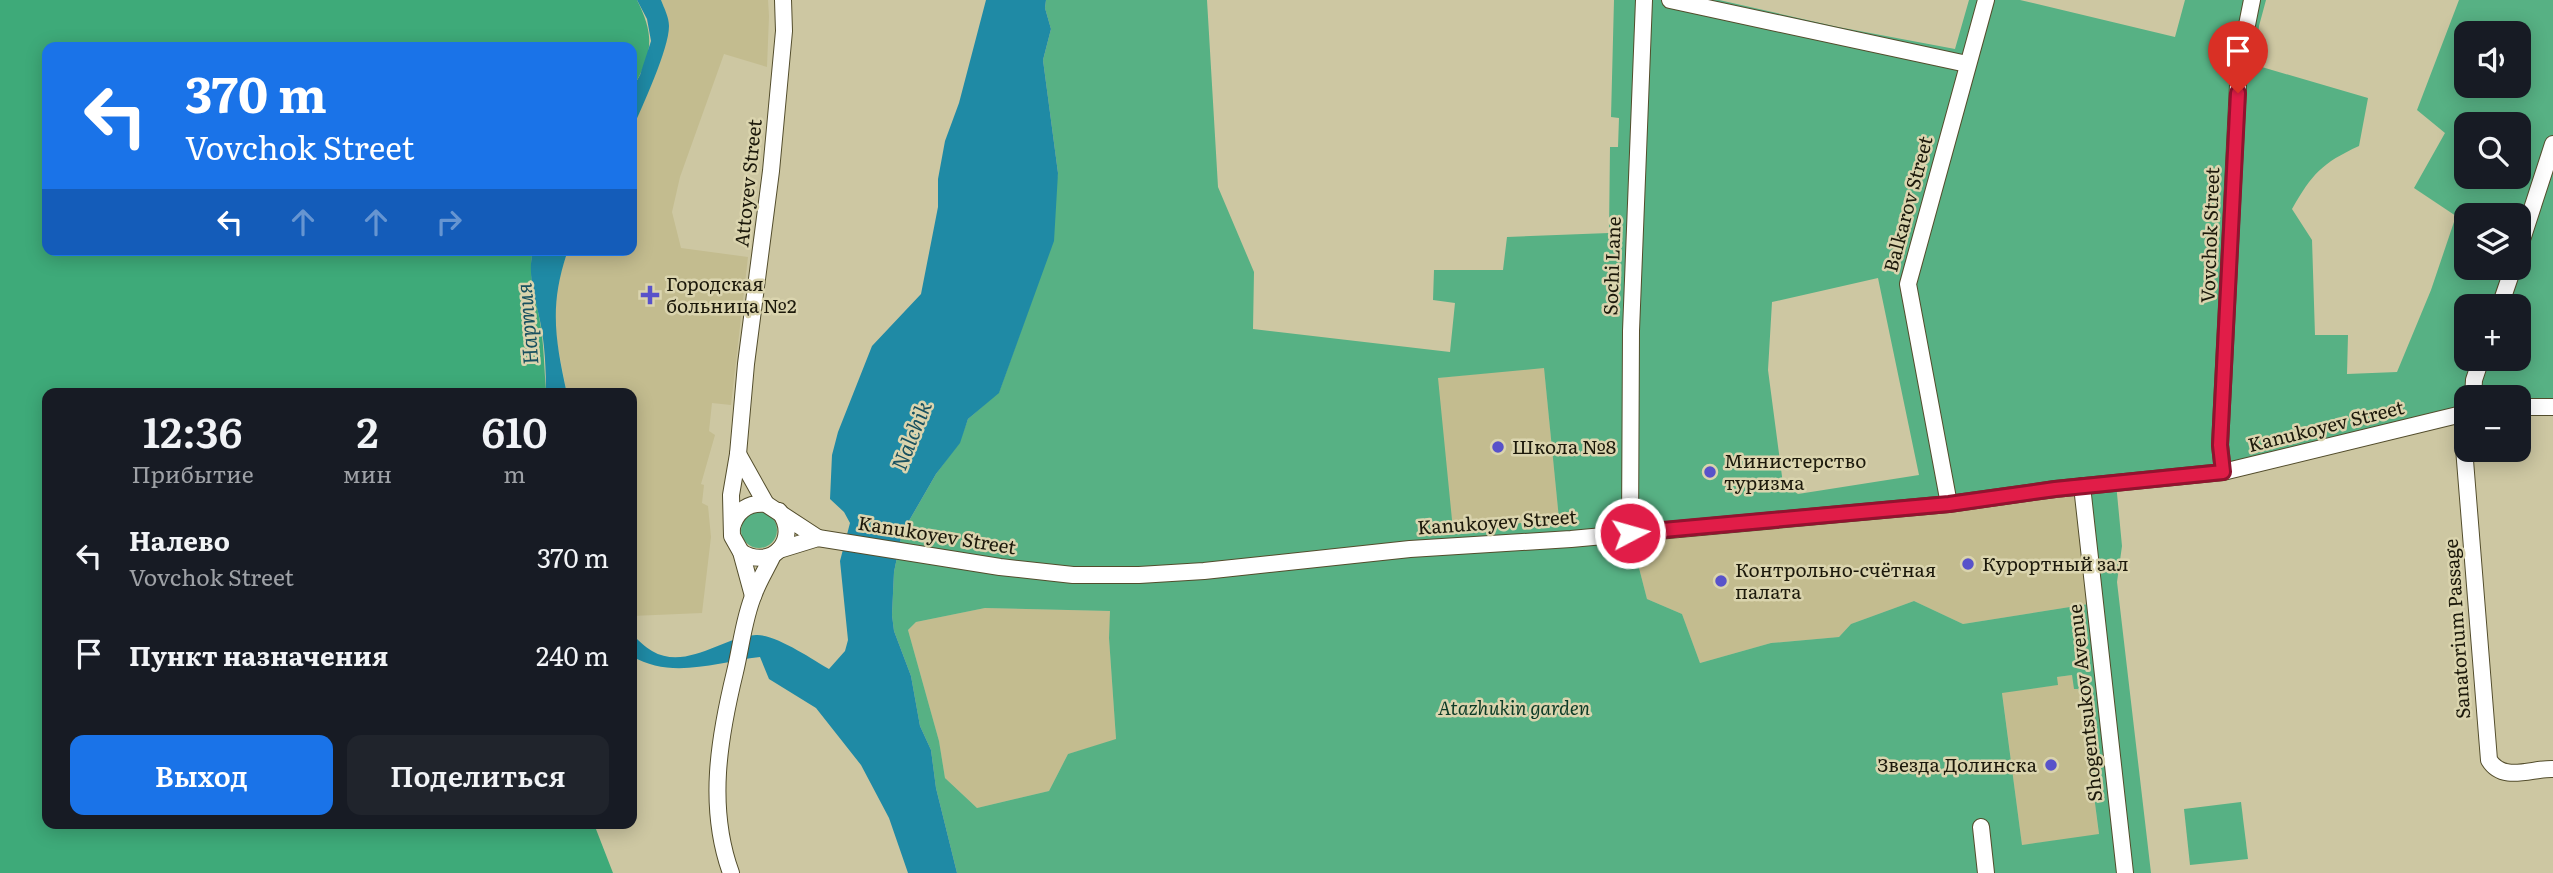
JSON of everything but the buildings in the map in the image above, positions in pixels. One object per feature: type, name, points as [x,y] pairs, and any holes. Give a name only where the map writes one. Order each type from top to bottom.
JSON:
[{"type":"street","name":"Attoyev Street","points":[[732,527],[731,495],[771,171],[784,31],[783,0]]},
{"type":"street","name":"Sochi Lane","points":[[1630,533],[1630,331],[1644,0]]},
{"type":"street","points":[[1670,0],[1967,64]]},
{"type":"street","name":"Balkarov Street","points":[[1949,504],[1908,284],[1986,0]]},
{"type":"street","name":"Vovchok Street","points":[[2223,472],[2220,445],[2239,65],[2252,0]]},
{"type":"street","points":[[2531,212],[2553,144]]},
{"type":"street","points":[[2531,407],[2553,407]]},
{"type":"street","name":"Kanukoyev Street","points":[[818,538],[1046,572],[1139,575],[1244,567],[1410,548],[1630,533],[1949,504],[2082,486],[2223,472],[2454,416]]},
{"type":"street","points":[[732,873],[720,830],[718,796],[718,759],[723,720],[753,596],[787,535],[787,526],[738,454]]},
{"type":"street","name":"Sanatorium Passage","points":[[2465,462],[2489,760],[2494,768],[2502,772],[2553,769]]},
{"type":"street","name":"Shogentsukov Avenue","points":[[2082,486],[2125,873]]},
{"type":"street","points":[[753,596],[741,552],[732,536],[732,527],[738,513],[758,503],[772,507],[818,538]]},
{"type":"street","points":[[741,552],[757,559],[818,538]]},
{"type":"street","points":[[1980,827],[1986,873]]},
{"type":"shaded area","name":"Городская больница №2","points":[[661,0],[768,0],[767,67],[724,54],[680,177],[672,212],[681,248],[748,257],[731,405],[712,403],[709,431],[715,435],[701,484],[704,485],[702,503],[708,506],[711,537],[702,613],[637,616],[637,388],[566,388],[555,332],[555,308],[558,281],[566,256],[637,256],[637,118],[650,87],[666,13]]},
{"type":"shaded area","name":"Школа №8","points":[[1544,367],[1559,519],[1452,530],[1437,378]]},
{"type":"shaded area","points":[[2082,486],[2095,603],[1963,624],[1914,601],[1851,624],[1839,637],[1771,643],[1700,663],[1682,614],[1647,599],[1630,533]]},
{"type":"shaded area","points":[[985,608],[1111,611],[1109,638],[1116,740],[1068,754],[1049,791],[977,808],[945,778],[939,741],[908,630],[916,622]]},
{"type":"shaded area","name":"Звезда Долинска","points":[[2072,675],[2081,695],[2099,835],[2022,845],[2002,692],[2057,685],[2057,677]]},
{"type":"green space","points":[[0,0],[637,0],[647,24],[649,45],[648,55],[637,80],[637,42],[42,42],[42,256],[532,256],[546,388],[42,388],[42,829],[596,829],[613,873],[0,873]]},
{"type":"green space","name":"Atazhukin garden","points":[[1046,0],[1207,0],[1218,187],[1254,272],[1253,329],[1450,352],[1455,303],[1433,300],[1434,270],[1503,270],[1507,237],[1609,233],[1610,147],[1618,147],[1619,118],[1611,117],[1614,0],[1719,0],[1838,27],[1955,49],[1969,0],[2020,0],[2175,37],[2185,0],[2266,0],[2259,26],[2255,65],[2368,98],[2359,146],[2319,171],[2292,209],[2312,240],[2315,335],[2348,335],[2347,374],[2397,372],[2431,290],[2454,222],[2454,280],[2531,280],[2531,203],[2454,203],[2454,215],[2414,188],[2445,133],[2417,110],[2459,0],[2553,0],[2553,407],[2531,407],[2531,385],[2454,385],[2454,416],[2332,446],[2116,483],[2122,546],[2117,582],[2151,873],[957,873],[936,788],[931,750],[920,726],[911,676],[894,631],[894,572],[902,533],[936,474],[959,443],[968,419],[999,392],[1033,297],[1058,173],[1043,60],[1051,29],[1045,8]],"holes":[[[1878,278],[1919,475],[1798,494],[1783,484],[1768,370],[1772,302]],[[1544,368],[1559,519],[1453,530],[1438,378]],[[2082,487],[2095,603],[1963,624],[1914,601],[1851,624],[1839,637],[1771,643],[1700,663],[1682,614],[1647,599],[1630,533]],[[985,608],[1110,611],[1109,638],[1116,739],[1068,754],[1049,791],[977,808],[945,778],[939,741],[908,630],[916,622]],[[2072,675],[2074,689],[2078,689],[2081,696],[2099,834],[2022,845],[2002,693],[2058,685],[2057,677]]]},
{"type":"green space","points":[[759,512],[772,517],[777,530],[772,543],[759,548],[746,543],[741,530],[746,517]]},
{"type":"green space","points":[[2241,802],[2248,859],[2190,865],[2184,809]]},
{"type":"water","points":[[637,0],[661,0],[669,26],[668,36],[637,118],[637,80],[651,41],[647,19]]},
{"type":"water","name":"Nalchik","points":[[986,0],[1046,0],[1045,8],[1051,29],[1043,60],[1058,173],[1054,241],[999,393],[968,419],[960,443],[936,474],[902,533],[894,572],[894,631],[911,676],[920,726],[931,750],[936,788],[957,873],[908,873],[889,818],[861,765],[816,708],[769,679],[760,657],[694,667],[662,667],[637,658],[637,639],[652,651],[678,657],[743,637],[764,636],[783,643],[829,669],[845,651],[848,640],[840,561],[850,523],[844,512],[830,499],[832,455],[838,432],[872,346],[921,294],[938,207],[938,179],[945,141],[959,103]]},
{"type":"water","points":[[532,256],[566,256],[556,305],[559,356],[566,388],[546,388],[543,339],[531,277]]},
{"type":"place","name":"Городская больница №2","points":[[650,295]]},
{"type":"place","name":"Школа №8","points":[[1498,447]]},
{"type":"place","name":"Министерство туризма","points":[[1710,472]]},
{"type":"place","name":"Курортный зал","points":[[1968,564]]},
{"type":"place","name":"Контрольно-счётная палата","points":[[1721,581]]},
{"type":"place","name":"Звезда Долинска","points":[[2051,765]]},
{"type":"route","points":[[1630,533],[1949,504],[2055,489],[2223,472],[2220,445],[2238,93]]},
{"type":"water label","name":"Нартия","points":[[528,324]]}]
